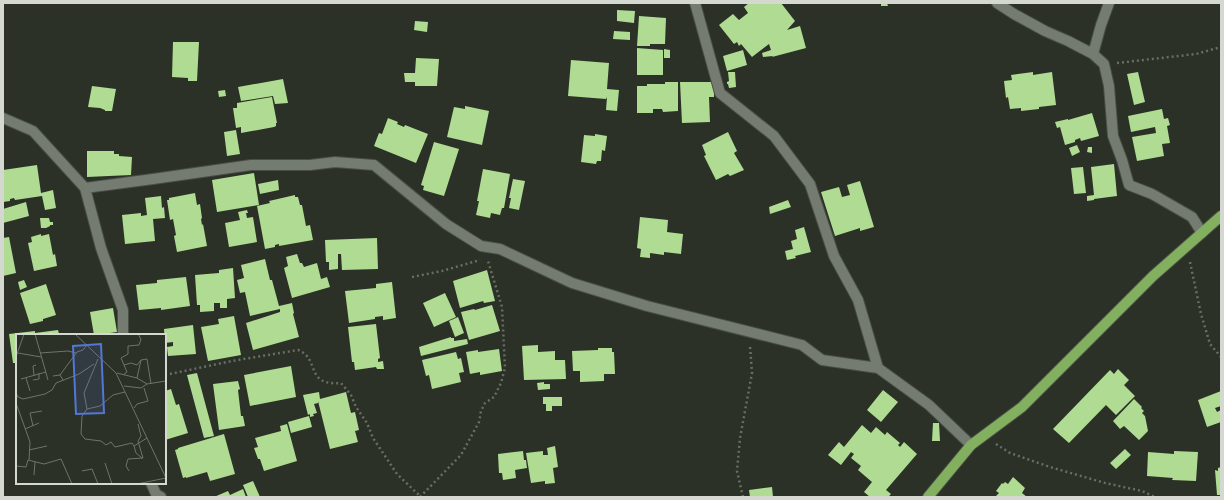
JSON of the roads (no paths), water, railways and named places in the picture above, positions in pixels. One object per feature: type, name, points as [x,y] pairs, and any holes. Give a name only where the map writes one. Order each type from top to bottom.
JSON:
[{"type":"main road","points":[[928,497],[971,446],[1022,407],[1153,276],[1221,216]]},
{"type":"street","points":[[695,3],[720,93],[774,136],[810,184],[834,256],[858,300],[878,368]]},
{"type":"street","points":[[996,3],[1045,31],[1092,54],[1104,64],[1109,86],[1113,136],[1129,185],[1152,194],[1192,217],[1202,233]]},
{"type":"street","points":[[1092,54],[1100,25],[1109,3]]},
{"type":"street","points":[[3,118],[33,131],[85,188],[101,248],[122,310],[123,334]]},
{"type":"street","points":[[85,188],[153,180],[251,165],[310,165],[335,162],[374,165],[446,224],[481,246],[500,249],[572,283],[647,306],[802,345],[822,360],[878,368],[929,406],[971,446]]},
{"type":"street","points":[[151,484],[156,494],[161,497]]}]
